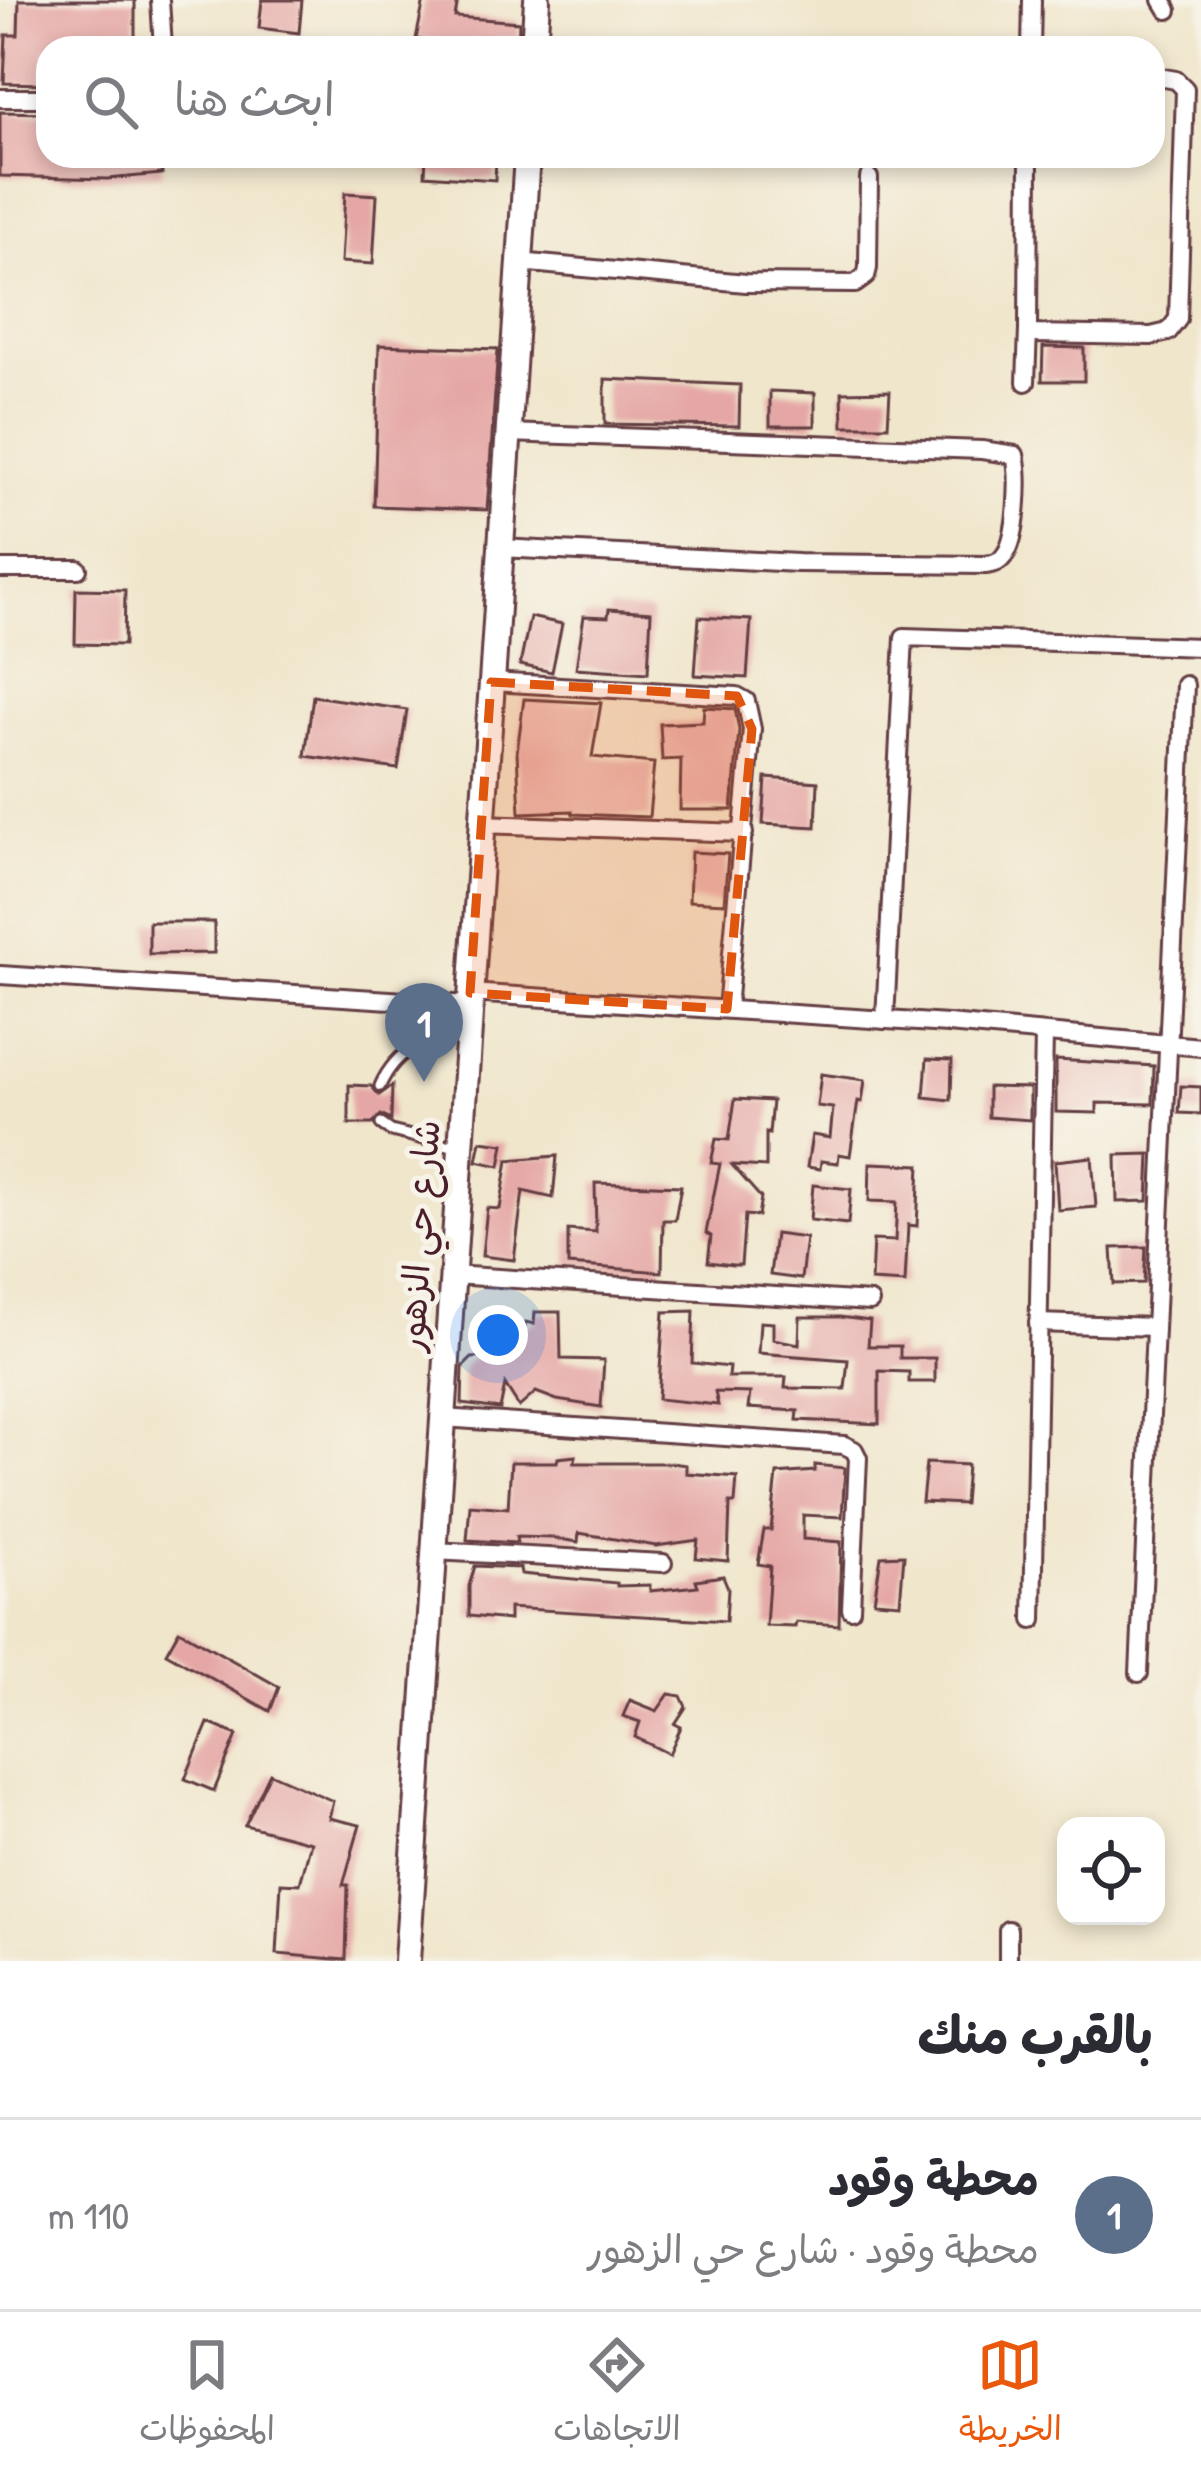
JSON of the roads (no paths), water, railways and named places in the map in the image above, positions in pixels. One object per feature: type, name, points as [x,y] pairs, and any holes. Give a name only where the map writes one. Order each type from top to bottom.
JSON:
[{"type":"street","points":[[160,0],[162,36]]},
{"type":"street","points":[[535,36],[537,0]]},
{"type":"street","points":[[1031,36],[1032,0]]},
{"type":"street","points":[[1028,330],[1033,334],[1150,336],[1168,332],[1178,319],[1185,89],[1165,78]]},
{"type":"street","points":[[0,98],[36,98]]},
{"type":"street","name":"شارع حي الزهور","points":[[407,1961],[526,168]]},
{"type":"street","points":[[1026,382],[1029,168]]},
{"type":"street","points":[[520,262],[746,283],[855,284],[868,268],[869,178]]},
{"type":"street","points":[[500,548],[798,563],[986,565],[998,562],[1012,539],[1018,469],[1015,455],[982,449],[508,433]]},
{"type":"street","points":[[0,569],[79,569]]},
{"type":"street","points":[[885,1020],[904,637],[1201,647]]},
{"type":"street","points":[[491,682],[737,696],[750,710],[727,1009]]},
{"type":"street","points":[[1139,1672],[1185,685]]},
{"type":"street","points":[[482,824],[744,833]]},
{"type":"street","points":[[2,971],[469,1008],[727,1009],[1201,1048]]},
{"type":"street","points":[[1033,1620],[1044,1034]]},
{"type":"street","points":[[452,1275],[870,1302]]},
{"type":"street","points":[[1038,1323],[1154,1327]]},
{"type":"street","points":[[443,1418],[844,1445],[858,1459],[851,1609]]},
{"type":"street","points":[[434,1551],[663,1563]]},
{"type":"street","points":[[1008,1930],[1008,1961]]},
{"type":"lane","points":[[380,1086],[400,1054],[469,1008]]},
{"type":"lane","points":[[381,1124],[391,1131],[460,1149]]},
{"type":"place","name":"محطة وقود","points":[[424,1082]]}]
